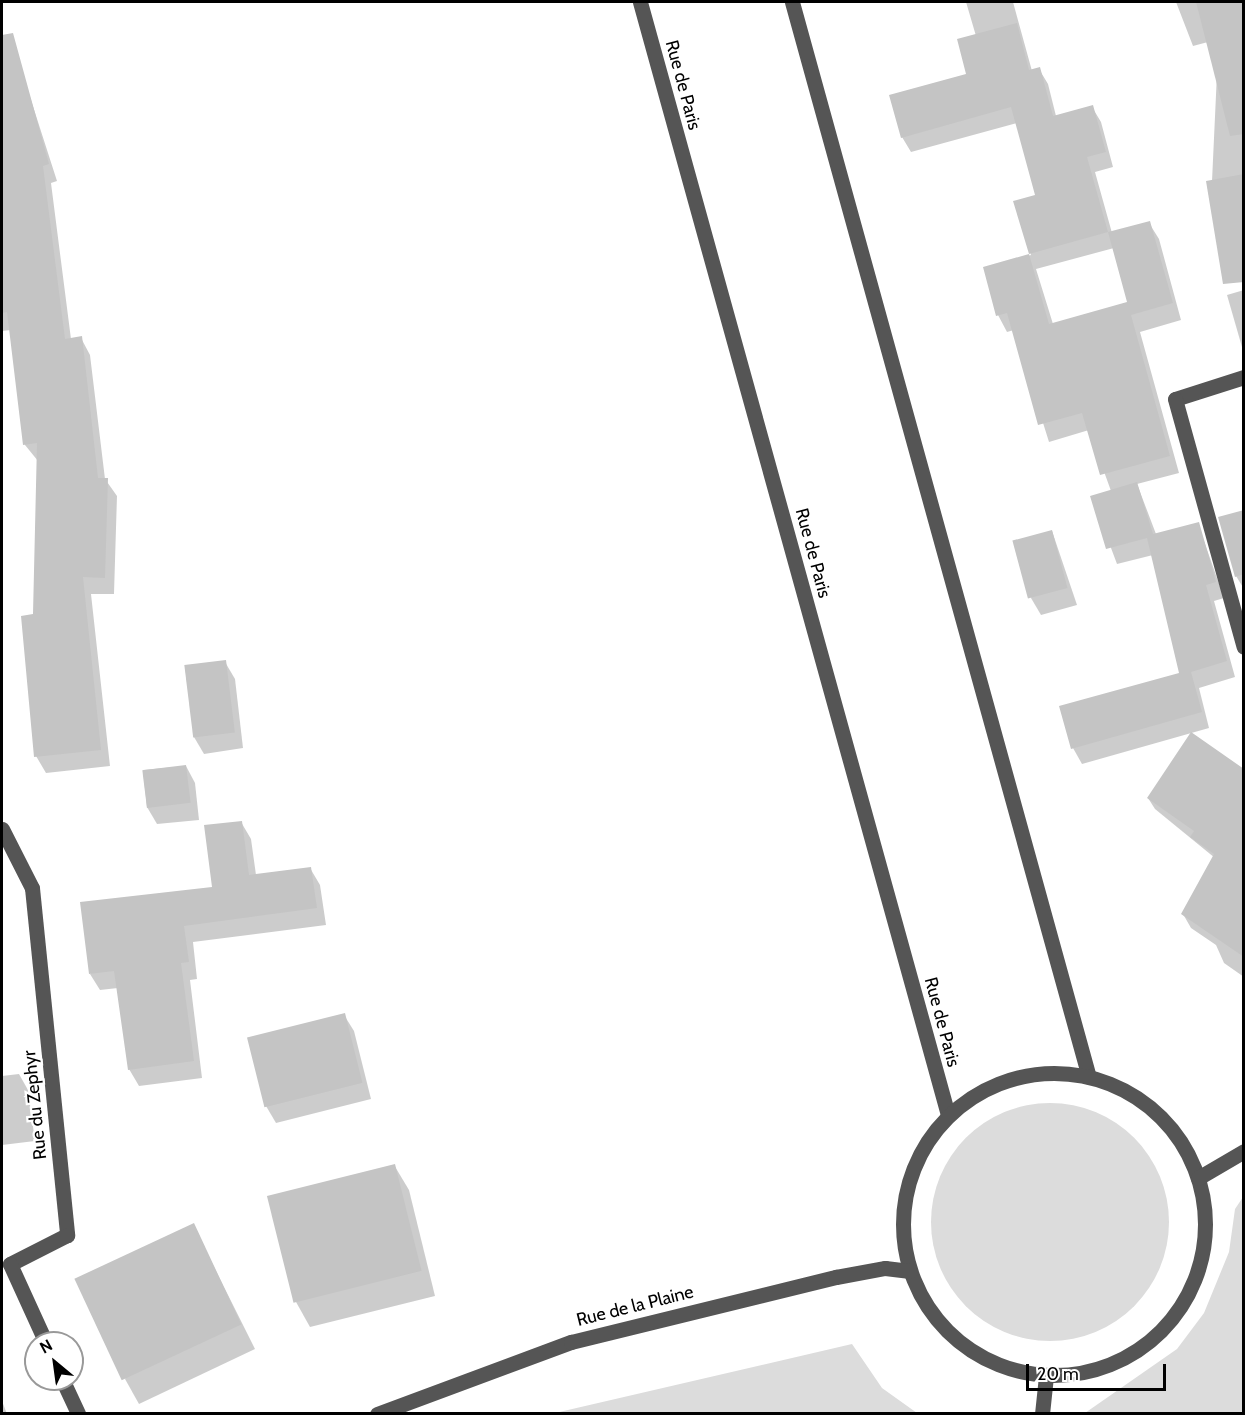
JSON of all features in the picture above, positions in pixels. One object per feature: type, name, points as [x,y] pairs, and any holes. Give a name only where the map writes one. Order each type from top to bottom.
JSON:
[{"type":"street","name":"Rue de Paris","points":[[640,2],[948,1115]]},
{"type":"street","points":[[792,2],[1089,1077]]},
{"type":"street","points":[[1244,377],[1175,399],[1244,647]]},
{"type":"street","name":"Rue du Zephyr","points":[[2,829],[32,888],[67,1235],[10,1264],[41,1331]]},
{"type":"street","points":[[1045,1073],[1089,1077],[1128,1092],[1162,1117],[1188,1152],[1198,1178],[1206,1238],[1194,1283],[1170,1323],[1133,1353],[1090,1372],[1046,1377],[1000,1366],[961,1344],[930,1312],[910,1271],[902,1224],[910,1177],[948,1115],[1002,1082],[1045,1073]]},
{"type":"street","points":[[1198,1178],[1244,1151]]},
{"type":"street","name":"Rue de la Plaine","points":[[376,1413],[571,1342],[836,1277],[885,1268],[910,1271]]},
{"type":"street","points":[[1042,1413],[1046,1377]]},
{"type":"street","points":[[68,1391],[78,1413]]},
{"type":"shaded area","points":[[1050,1103],[1073,1105],[1096,1112],[1126,1130],[1142,1146],[1155,1166],[1164,1187],[1169,1222],[1167,1245],[1160,1268],[1142,1298],[1126,1314],[1106,1327],[1085,1336],[1050,1341],[1027,1339],[1004,1332],[974,1314],[958,1298],[945,1278],[936,1257],[931,1222],[933,1199],[940,1176],[958,1146],[974,1130],[994,1117],[1015,1108]]},
{"type":"shaded area","points":[[1243,1197],[1243,1413],[1085,1413],[1177,1349],[1204,1313],[1229,1252],[1235,1209]]},
{"type":"shaded area","points":[[852,1344],[882,1388],[917,1413],[555,1413]]},
{"type":"building","points":[[1196,2],[1244,2],[1244,134],[1230,136]]},
{"type":"building","points":[[1017,23],[1029,70],[1040,67],[1053,116],[1093,105],[1106,152],[1087,157],[1108,232],[1029,254],[1013,201],[1035,195],[1011,107],[901,138],[889,95],[966,74],[957,39]]},
{"type":"building","points":[[13,33],[49,164],[43,166],[65,339],[82,336],[98,478],[108,478],[105,578],[83,577],[101,750],[34,757],[21,616],[33,614],[37,443],[23,445],[7,312],[2,313],[2,35]]},
{"type":"building","points":[[1244,174],[1244,282],[1223,284],[1206,181]]},
{"type":"building","points":[[1150,221],[1173,303],[1131,315],[1170,456],[1100,475],[1082,413],[1038,425],[1007,313],[996,316],[983,267],[1029,254],[1049,324],[1127,302],[1108,232]]},
{"type":"building","points":[[1137,482],[1153,534],[1199,522],[1216,582],[1206,585],[1227,661],[1191,672],[1202,712],[1071,749],[1059,706],[1179,673],[1147,538],[1106,549],[1090,496]]},
{"type":"building","points":[[1244,510],[1244,574],[1235,577],[1218,517]]},
{"type":"building","points":[[1052,530],[1068,588],[1028,599],[1012,541]]},
{"type":"building","points":[[226,660],[235,732],[193,738],[184,665]]},
{"type":"building","points":[[1191,732],[1244,769],[1244,957],[1181,914],[1214,854],[1190,837],[1194,831],[1147,798]]},
{"type":"building","points":[[186,765],[191,803],[147,808],[142,770]]},
{"type":"building","points":[[242,821],[249,875],[311,867],[317,908],[184,926],[189,962],[181,963],[194,1061],[128,1070],[114,971],[89,974],[80,902],[212,887],[204,825]]},
{"type":"building","points":[[345,1013],[362,1083],[264,1107],[247,1037]]},
{"type":"building","points":[[395,1164],[422,1271],[294,1303],[267,1196]]},
{"type":"building","points":[[194,1223],[241,1325],[122,1380],[74,1279]]}]
